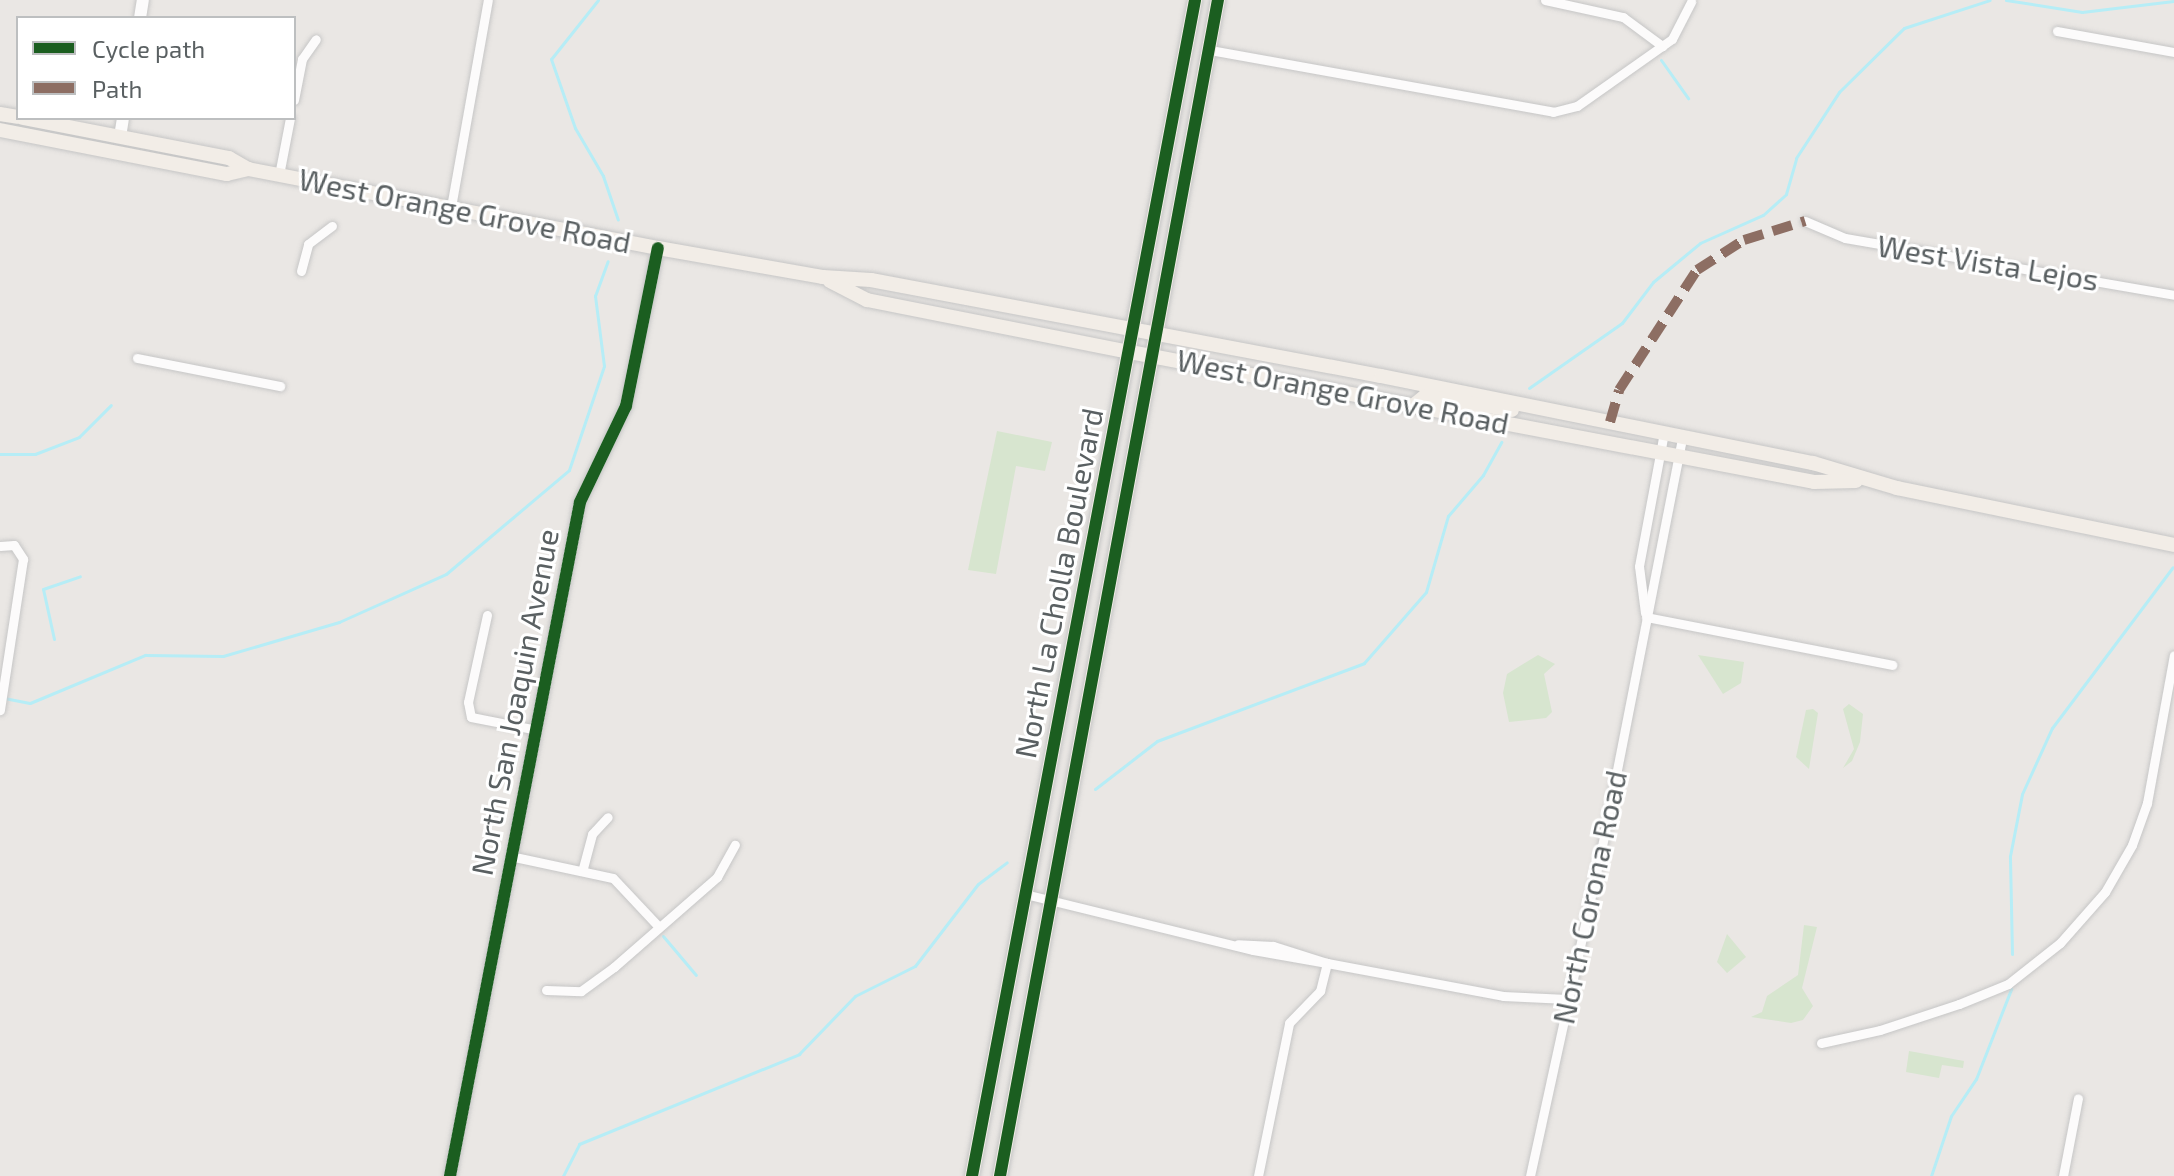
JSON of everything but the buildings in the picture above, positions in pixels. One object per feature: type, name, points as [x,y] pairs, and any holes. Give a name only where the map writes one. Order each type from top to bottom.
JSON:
[{"type":"main road","name":"North La Cholla Boulevard","points":[[972,1176],[1195,0]]},
{"type":"main road","name":"North La Cholla Boulevard","points":[[1000,1176],[1218,0]]},
{"type":"main road","name":"West Orange Grove Road","points":[[31,120],[229,158],[248,169],[658,248],[823,277],[871,280],[1664,433],[1813,463],[1868,481],[2174,545]]},
{"type":"main road","name":"West Orange Grove Road","points":[[0,130],[227,174],[248,169]]},
{"type":"main road","name":"West Orange Grove Road","points":[[823,277],[867,300],[1130,352],[1814,482],[1868,481]]},
{"type":"main road","points":[[1414,405],[1425,396],[1488,409],[1532,407]]},
{"type":"street","points":[[451,207],[488,0]]},
{"type":"street","points":[[1545,0],[1623,17],[1662,46]]},
{"type":"street","points":[[1210,50],[1553,112],[1577,106],[1662,46],[1681,28],[1691,2]]},
{"type":"street","points":[[2057,31],[2174,52]]},
{"type":"street","points":[[296,90],[302,59],[316,39]]},
{"type":"street","points":[[120,137],[123,120]]},
{"type":"street","points":[[279,175],[290,120]]},
{"type":"street","name":"West Vista Lejos","points":[[1805,221],[1845,238],[2174,295]]},
{"type":"street","points":[[301,271],[308,244],[332,226]]},
{"type":"street","name":"North San Joaquin Avenue","points":[[450,1176],[580,502],[626,406],[658,248]]},
{"type":"street","points":[[137,358],[280,386]]},
{"type":"street","name":"North Corona Road","points":[[1646,617],[1639,566],[1664,433]]},
{"type":"street","name":"North Corona Road","points":[[1530,1176],[1682,437]]},
{"type":"street","points":[[0,546],[14,545],[23,559],[0,710]]},
{"type":"street","points":[[487,615],[468,702],[471,717],[537,730]]},
{"type":"street","points":[[1646,617],[1892,665]]},
{"type":"street","points":[[1821,1043],[1880,1030],[2008,984],[2060,943],[2105,892],[2132,845],[2147,803],[2174,655]]},
{"type":"street","points":[[583,868],[592,834],[608,817]]},
{"type":"street","points":[[546,990],[581,991],[717,877],[735,845]]},
{"type":"street","points":[[510,856],[583,868],[613,878],[658,926]]},
{"type":"street","points":[[1025,894],[1327,963],[1503,996],[1567,999]]},
{"type":"street","points":[[1258,1176],[1289,1023],[1320,991],[1327,963]]},
{"type":"street","points":[[2063,1176],[2078,1098]]},
{"type":"green space","points":[[997,431],[1052,442],[1045,471],[1016,466],[996,574],[968,570]]},
{"type":"green space","points":[[1538,655],[1555,664],[1544,674],[1552,712],[1546,718],[1509,722],[1503,693],[1507,674]]},
{"type":"green space","points":[[1698,655],[1744,662],[1741,683],[1723,694]]},
{"type":"green space","points":[[1849,704],[1863,714],[1860,742],[1852,761],[1843,768],[1854,749],[1843,709]]},
{"type":"green space","points":[[1813,709],[1818,713],[1809,769],[1796,757],[1806,710]]},
{"type":"green space","points":[[1804,925],[1817,927],[1802,988],[1813,1006],[1803,1020],[1791,1023],[1751,1017],[1762,1012],[1767,996],[1798,975]]},
{"type":"green space","points":[[1727,934],[1746,957],[1727,973],[1717,962]]},
{"type":"green space","points":[[1909,1051],[1964,1061],[1963,1068],[1942,1065],[1939,1078],[1906,1072]]},
{"type":"waterway","points":[[598,0],[551,59],[575,128],[603,176],[618,220]]},
{"type":"waterway","points":[[1529,388],[1622,323],[1653,282],[1700,243],[1763,215],[1786,194],[1796,158],[1839,92],[1904,28],[1990,0]]},
{"type":"waterway","points":[[2006,0],[2082,12],[2174,1]]},
{"type":"waterway","points":[[1661,60],[1688,98]]},
{"type":"waterway","points":[[4,698],[30,703],[145,655],[223,656],[339,622],[446,574],[569,470],[604,366],[595,296],[608,261]]},
{"type":"waterway","points":[[0,454],[35,454],[79,437],[111,405]]},
{"type":"waterway","points":[[1095,789],[1157,741],[1364,663],[1426,592],[1448,516],[1483,475],[1501,442]]},
{"type":"waterway","points":[[2012,954],[2010,856],[2022,794],[2052,728],[2173,567]]},
{"type":"waterway","points":[[54,639],[43,589],[80,576]]},
{"type":"waterway","points":[[563,1176],[579,1144],[799,1054],[855,996],[915,966],[978,884],[1007,862]]},
{"type":"waterway","points":[[663,936],[696,975]]},
{"type":"waterway","points":[[1931,1176],[1951,1116],[1976,1079],[2011,989]]},
{"type":"marked path","points":[[1610,422],[1619,390],[1697,270],[1744,240],[1805,221]]},
{"type":"cycle path","points":[[972,1176],[1195,0]]},
{"type":"cycle path","points":[[1000,1176],[1218,0]]},
{"type":"cycle path","points":[[450,1176],[580,502],[626,406],[658,248]]}]
